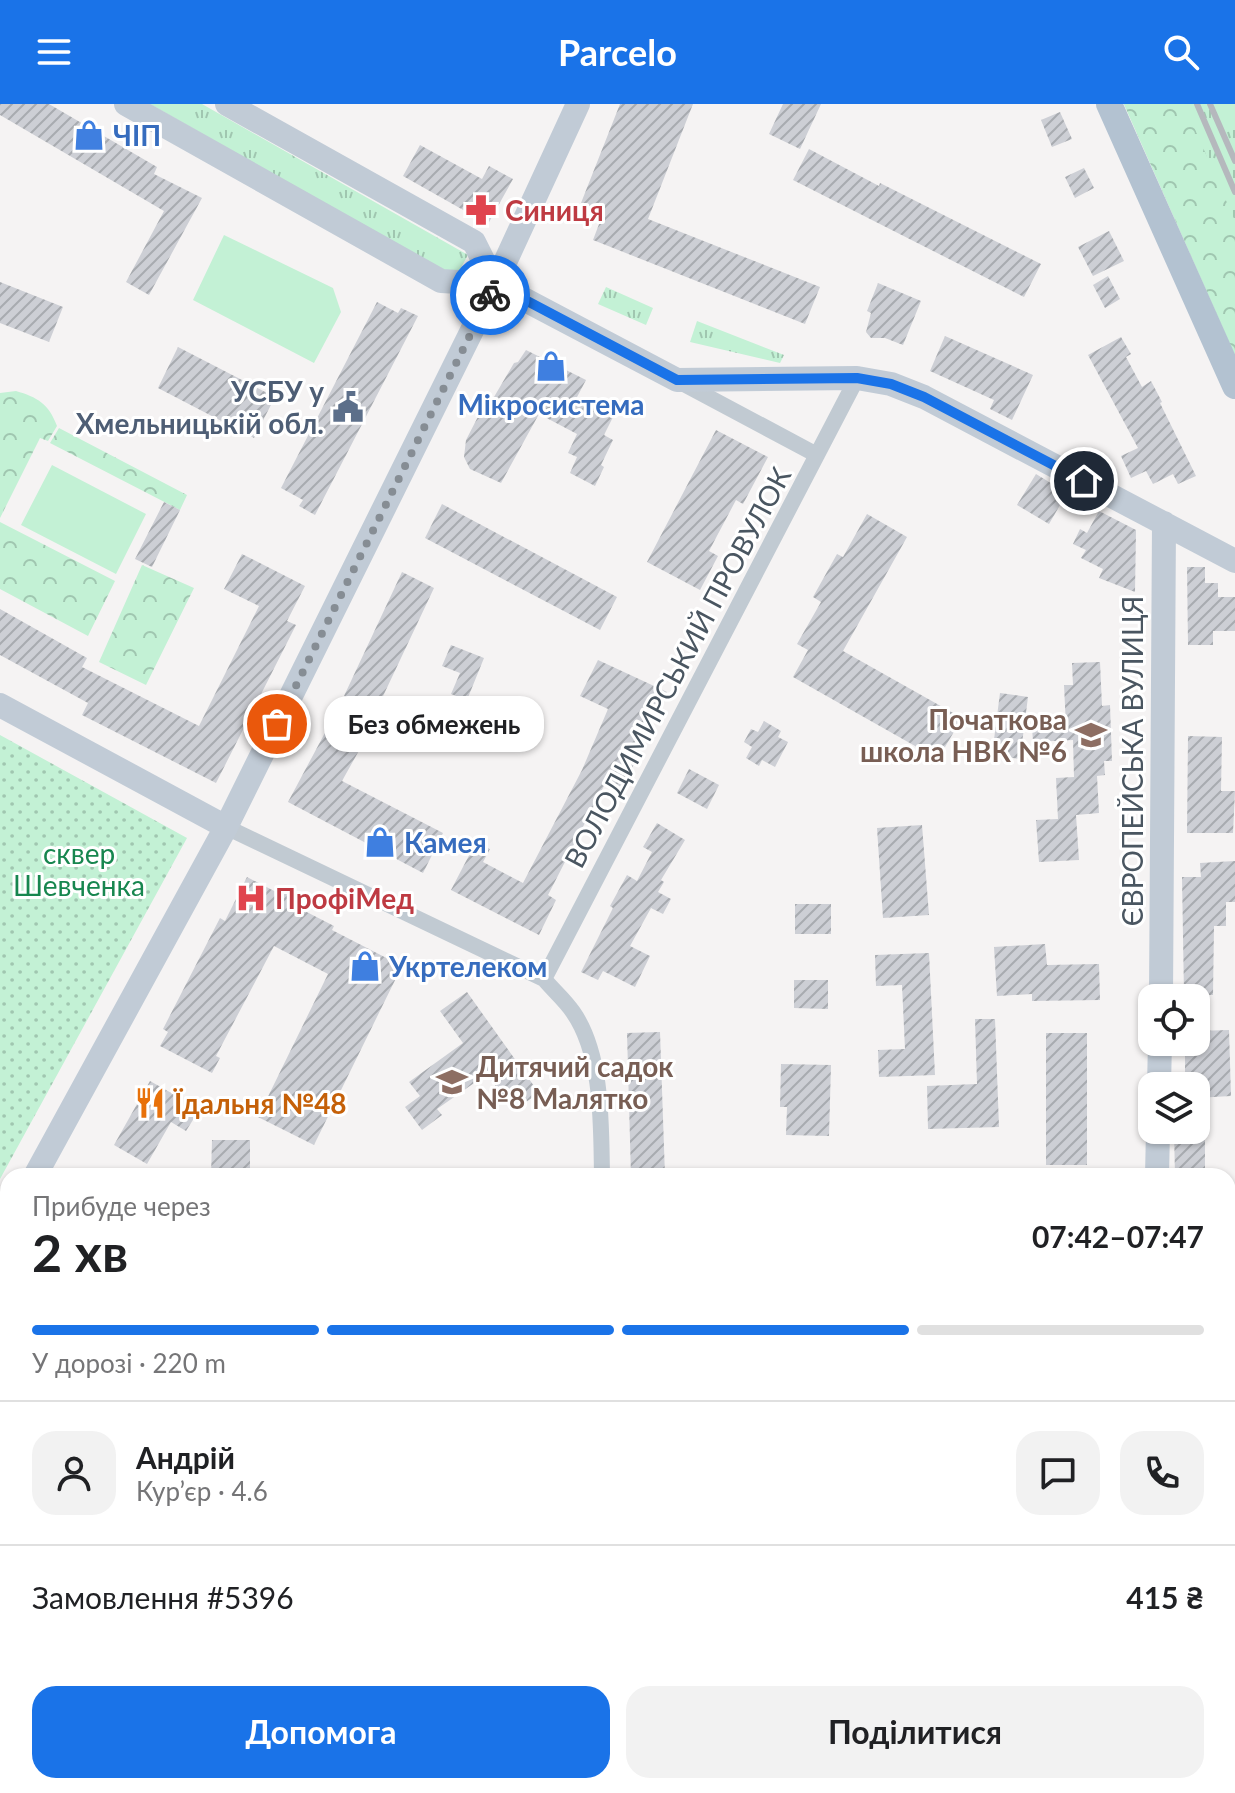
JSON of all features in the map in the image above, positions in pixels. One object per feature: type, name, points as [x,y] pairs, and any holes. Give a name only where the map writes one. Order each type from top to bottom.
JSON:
[{"type":"main road","points":[[1109,104],[1235,386]]},
{"type":"street","points":[[126,104],[441,281],[495,284],[817,455]]},
{"type":"street","points":[[227,104],[474,242],[495,284]]},
{"type":"street","points":[[39,1168],[226,827],[495,284],[578,104]]},
{"type":"street","points":[[677,380],[857,378],[891,384],[924,397],[1235,561]]},
{"type":"street","name":"ВОЛОДИМИРСЬКИЙ ПРОВУЛОК","points":[[544,979],[857,378]]},
{"type":"street","name":"ЄВРОПЕЙСЬКА ВУЛИЦЯ","points":[[1161,984],[1164,523]]},
{"type":"street","points":[[0,705],[226,827],[544,979],[573,1011],[587,1037],[595,1065],[601,1168]]},
{"type":"street","points":[[1157,1168],[1158,1144]]},
{"type":"green space","points":[[150,104],[202,104],[468,255],[455,278]]},
{"type":"green space","points":[[1124,104],[1235,104],[1235,355]]},
{"type":"green space","points":[[1124,104],[1184,104],[1235,221],[1235,355]]},
{"type":"green space","points":[[224,235],[333,288],[341,312],[314,363],[193,300]]},
{"type":"green space","points":[[606,287],[653,308],[646,325],[598,304]]},
{"type":"green space","points":[[697,321],[784,355],[780,363],[690,342]]},
{"type":"green space","points":[[16,391],[41,402],[57,426],[48,441],[40,438],[0,518],[0,393]]},
{"type":"green space","points":[[59,428],[187,495],[180,510],[50,443]]},
{"type":"green space","points":[[52,465],[146,514],[116,574],[21,525]]},
{"type":"green space","points":[[0,522],[115,581],[88,636],[0,589]]},
{"type":"green space","points":[[142,565],[194,588],[146,685],[99,662]]},
{"type":"green space","name":"сквер Шевченка","points":[[0,735],[187,838],[6,1168],[0,1168]]},
{"type":"building","points":[[0,104],[49,104],[157,167],[154,174],[202,198],[149,295],[126,282],[164,211],[0,115]]},
{"type":"building","points":[[620,104],[693,104],[648,219],[820,287],[805,324],[593,240],[604,211],[581,203]]},
{"type":"building","points":[[783,104],[821,104],[800,149],[769,134]]},
{"type":"building","points":[[1060,112],[1072,139],[1052,147],[1041,120]]},
{"type":"building","points":[[420,145],[482,179],[489,166],[513,179],[488,224],[403,176]]},
{"type":"building","points":[[809,149],[1041,264],[1024,297],[793,180]]},
{"type":"building","points":[[1084,168],[1094,188],[1075,198],[1065,177]]},
{"type":"building","points":[[1109,231],[1124,261],[1093,276],[1078,247]]},
{"type":"building","points":[[1108,276],[1120,299],[1105,308],[1093,285]]},
{"type":"building","points":[[0,282],[63,307],[49,342],[0,323]]},
{"type":"building","points":[[878,283],[921,301],[903,345],[885,338],[871,338],[866,332],[871,313],[867,311]]},
{"type":"building","points":[[377,302],[398,313],[401,308],[418,316],[315,515],[299,506],[303,500],[281,488]]},
{"type":"building","points":[[945,336],[1033,375],[1012,420],[990,409],[994,400],[930,371]]},
{"type":"building","points":[[1121,337],[1131,354],[1126,357],[1142,387],[1151,381],[1196,476],[1178,484],[1173,474],[1153,484],[1146,471],[1131,478],[1121,456],[1138,448],[1088,355]]},
{"type":"building","points":[[178,347],[275,397],[254,438],[158,388]]},
{"type":"building","points":[[526,350],[586,380],[576,399],[613,417],[604,435],[613,440],[595,486],[570,473],[577,457],[568,453],[577,434],[539,414],[501,483],[470,469],[464,457],[466,440],[483,407],[494,397],[514,363]]},
{"type":"building","points":[[716,430],[768,457],[743,504],[736,500],[709,551],[718,556],[700,590],[647,562]]},
{"type":"building","points":[[1036,474],[1067,493],[1049,524],[1017,505]]},
{"type":"building","points":[[164,502],[180,510],[152,567],[135,559]]},
{"type":"building","points":[[442,504],[617,597],[600,630],[425,538]]},
{"type":"building","points":[[1099,511],[1136,530],[1135,592],[1099,578],[1103,569],[1081,558],[1086,550],[1073,544],[1080,529],[1087,533]]},
{"type":"building","points":[[867,514],[907,537],[843,651],[962,718],[938,759],[793,677],[808,650],[797,644],[821,602],[813,597],[837,554],[843,557]]},
{"type":"building","points":[[242,554],[305,586],[287,621],[296,625],[216,783],[82,715],[88,703],[0,655],[0,609],[87,658],[82,667],[199,726],[259,606],[224,589]]},
{"type":"building","points":[[1187,567],[1205,567],[1205,583],[1218,583],[1218,597],[1235,597],[1235,631],[1213,631],[1213,645],[1188,645]]},
{"type":"building","points":[[402,572],[434,588],[376,711],[344,696]]},
{"type":"building","points":[[451,645],[484,658],[467,700],[451,694],[460,673],[442,666]]},
{"type":"building","points":[[598,660],[667,692],[623,788],[607,780],[548,895],[556,900],[539,935],[451,890],[476,842],[490,849],[483,862],[523,883],[582,770],[608,709],[580,696]]},
{"type":"building","points":[[1100,662],[1102,706],[1110,705],[1112,761],[1104,761],[1105,775],[1097,776],[1099,813],[1076,815],[1079,860],[1039,862],[1036,820],[1058,819],[1056,778],[1074,777],[1073,740],[1033,742],[1032,727],[1066,726],[1064,685],[1073,685],[1072,663]]},
{"type":"building","points":[[1000,693],[1028,697],[1020,759],[992,755]]},
{"type":"building","points":[[764,721],[781,731],[778,737],[788,742],[775,767],[762,760],[759,766],[746,758],[752,747],[744,742],[751,729],[758,732]]},
{"type":"building","points":[[327,729],[361,747],[342,781],[443,833],[423,873],[288,802]]},
{"type":"building","points":[[1188,736],[1222,737],[1221,791],[1235,791],[1233,833],[1187,833]]},
{"type":"building","points":[[689,769],[719,785],[707,809],[677,793]]},
{"type":"building","points":[[657,823],[685,840],[661,880],[664,882],[658,892],[671,899],[663,914],[651,908],[630,946],[650,956],[635,987],[603,971],[598,980],[581,972],[627,875],[637,881],[652,852],[643,847]]},
{"type":"building","points":[[922,825],[929,915],[883,918],[877,828]]},
{"type":"building","points":[[1235,861],[1235,902],[1226,902],[1226,926],[1214,926],[1213,995],[1210,995],[1210,984],[1184,984],[1182,877],[1201,877],[1200,863]]},
{"type":"building","points":[[247,877],[280,894],[282,889],[299,898],[295,906],[334,926],[332,930],[402,966],[314,1145],[258,1117],[328,974],[274,946],[216,1056],[220,1058],[212,1073],[160,1046],[168,1032],[163,1029],[220,918],[225,921]]},
{"type":"building","points":[[795,904],[831,904],[831,934],[795,934]]},
{"type":"building","points":[[1045,944],[1047,965],[1099,964],[1100,1000],[1032,1001],[1032,994],[997,996],[994,947]]},
{"type":"building","points":[[929,953],[935,1075],[879,1077],[878,1050],[905,1049],[902,985],[876,986],[875,955]]},
{"type":"building","points":[[794,980],[828,980],[828,1009],[794,1008]]},
{"type":"building","points":[[467,992],[539,1093],[513,1111],[487,1074],[437,1109],[442,1115],[422,1130],[405,1107],[420,1096],[409,1082],[463,1043],[440,1011]]},
{"type":"building","points":[[975,1019],[995,1019],[999,1127],[928,1129],[927,1086],[977,1084]]},
{"type":"building","points":[[1229,1030],[1231,1096],[1210,1097],[1210,1072],[1185,1072],[1185,1056],[1210,1056],[1210,1031]]},
{"type":"building","points":[[660,1032],[665,1168],[631,1168],[627,1033]]},
{"type":"building","points":[[1046,1033],[1087,1033],[1087,1165],[1046,1165]]},
{"type":"building","points":[[781,1064],[831,1065],[829,1136],[786,1135],[787,1107],[780,1107]]},
{"type":"building","points":[[150,1081],[182,1099],[179,1105],[196,1115],[186,1131],[171,1122],[147,1164],[114,1145]]},
{"type":"building","points":[[212,1140],[250,1140],[250,1168],[211,1168]]},
{"type":"building","points":[[1174,1144],[1205,1144],[1205,1168],[1175,1168]]},
{"type":"railway","points":[[1197,104],[1235,192]]},
{"type":"railway","points":[[1210,104],[1235,161]]},
{"type":"way so far","points":[[277,724],[490,295]]},
{"type":"place","name":"ЧІП","points":[[89,135]]},
{"type":"place","name":"Синиця","points":[[481,210]]},
{"type":"place","name":"Мікросистема","points":[[551,366]]},
{"type":"place","name":"УСБУ у Хмельницькій обл.","points":[[348,407]]},
{"type":"place","name":"Без обмежень","points":[[277,724]]},
{"type":"place","name":"Початкова школа НВК №6","points":[[1091,735]]},
{"type":"place","name":"Камея","points":[[380,842]]},
{"type":"place","name":"ПрофіМед","points":[[251,898]]},
{"type":"place","name":"Укртелеком","points":[[365,966]]},
{"type":"place","name":"Дитячий садок №8 Малятко","points":[[452,1082]]},
{"type":"place","name":"Їдальня №48","points":[[150,1103]]},
{"type":"route","points":[[490,295],[495,284],[677,380],[857,378],[891,384],[924,397],[1084,481]]}]
